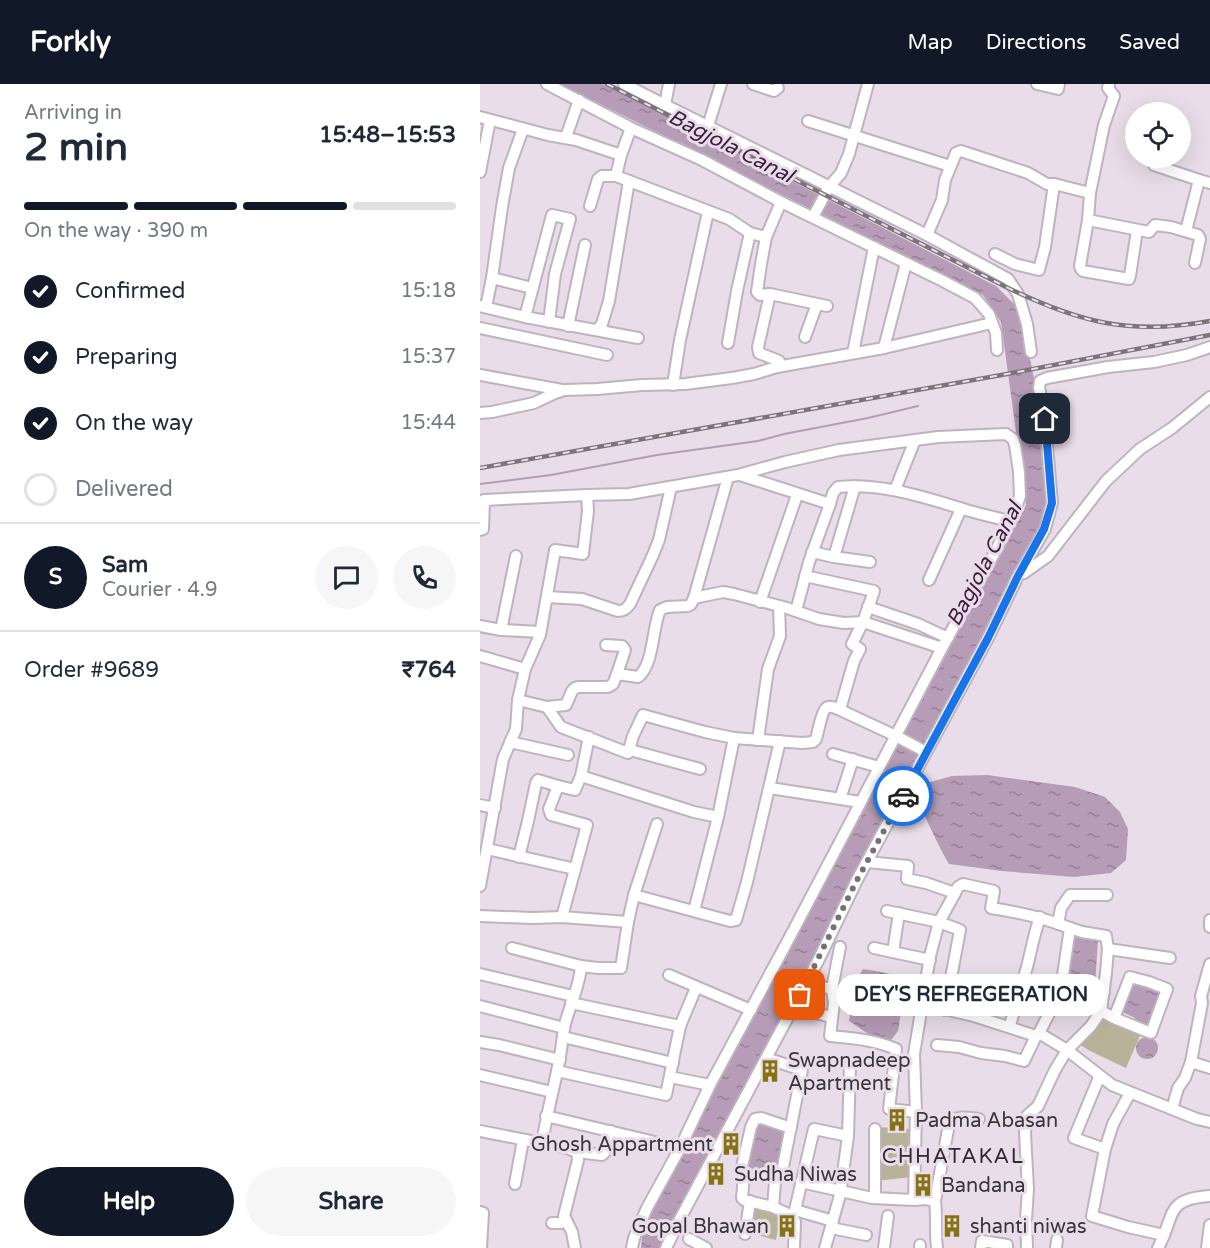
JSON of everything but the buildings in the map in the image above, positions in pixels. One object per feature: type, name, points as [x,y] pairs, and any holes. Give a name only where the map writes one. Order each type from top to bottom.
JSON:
[{"type":"street","points":[[547,84],[975,298],[989,314],[996,333],[997,350]]},
{"type":"street","points":[[624,84],[927,235],[1008,279],[1018,294],[1027,324],[1031,352]]},
{"type":"street","points":[[665,105],[669,84]]},
{"type":"street","points":[[708,126],[721,84]]},
{"type":"street","points":[[753,84],[774,91],[778,88]]},
{"type":"street","points":[[814,216],[830,187],[841,173],[849,154],[868,84]]},
{"type":"street","points":[[1037,84],[1058,89],[1059,84]]},
{"type":"street","points":[[1109,84],[1108,88],[1114,96],[1104,125],[1090,193],[1081,269],[1128,279],[1137,230]]},
{"type":"street","points":[[566,137],[579,100]]},
{"type":"street","points":[[480,171],[485,119],[548,135],[566,137],[621,154]]},
{"type":"street","points":[[808,121],[950,166]]},
{"type":"street","points":[[616,176],[631,128]]},
{"type":"street","points":[[523,129],[509,168],[492,278],[483,307],[568,326],[638,338]]},
{"type":"street","points":[[927,235],[942,200],[950,166],[956,153],[961,151],[1028,173],[1047,184],[1090,193]]},
{"type":"street","points":[[1163,168],[1205,182],[1186,231]]},
{"type":"street","points":[[590,206],[596,182],[600,177],[616,176],[736,223],[750,233],[766,237]]},
{"type":"street","points":[[597,330],[602,324],[609,302],[629,181]]},
{"type":"street","points":[[995,254],[1015,264],[1039,270],[1045,247],[1054,184]]},
{"type":"street","points":[[781,202],[766,237],[757,292],[760,295],[770,294],[822,305],[805,337]]},
{"type":"street","points":[[673,385],[680,340],[708,212]]},
{"type":"street","points":[[525,317],[552,214],[570,219],[555,274],[549,322]]},
{"type":"street","points":[[1088,220],[1149,232],[1155,225],[1171,227],[1198,235],[1200,238],[1195,263]]},
{"type":"street","points":[[728,343],[750,233]]},
{"type":"street","points":[[568,326],[585,245]]},
{"type":"street","points":[[854,353],[874,247]]},
{"type":"street","points":[[884,348],[906,263]]},
{"type":"street","points":[[492,278],[532,288]]},
{"type":"street","points":[[770,294],[758,347],[759,353],[779,361],[777,367]]},
{"type":"street","points":[[480,375],[564,390],[673,385],[754,374],[777,367],[884,348],[992,323]]},
{"type":"street","points":[[480,328],[607,355]]},
{"type":"street","points":[[666,1248],[1044,529],[1052,503],[1040,381],[1108,367],[1179,357],[1210,347]]},
{"type":"street","points":[[480,413],[534,403],[564,390]]},
{"type":"street","points":[[1018,576],[1048,556],[1106,481],[1140,449],[1172,428],[1210,397]]},
{"type":"street","points":[[480,530],[483,529],[484,500],[629,494],[733,476],[839,450],[938,437],[1001,434],[1009,436],[1016,445],[1020,496],[1010,521],[710,1085],[680,1148],[647,1208],[632,1248]]},
{"type":"street","points":[[896,490],[915,440]]},
{"type":"street","points":[[733,476],[830,504]]},
{"type":"street","points":[[617,674],[638,677],[642,674],[660,610],[691,604],[733,476]]},
{"type":"street","points":[[796,611],[812,552],[833,493],[838,487],[855,486],[896,490],[1010,521]]},
{"type":"street","points":[[834,557],[855,486]]},
{"type":"street","points":[[547,597],[582,599],[618,611],[627,608],[659,540],[671,487]]},
{"type":"street","points":[[480,886],[503,759],[516,729],[518,700],[525,669],[540,632],[555,550],[583,554],[588,511],[587,495]]},
{"type":"street","points":[[760,602],[797,495]]},
{"type":"street","points":[[929,580],[961,508]]},
{"type":"street","points":[[812,552],[870,562]]},
{"type":"street","points":[[501,630],[516,556]]},
{"type":"street","points":[[805,576],[874,591],[852,644],[860,649],[838,709]]},
{"type":"street","points":[[694,598],[723,592],[734,594],[819,619],[863,622],[942,648]]},
{"type":"street","points":[[758,740],[768,669],[780,636],[779,606]]},
{"type":"street","points":[[868,607],[918,624],[948,638]]},
{"type":"street","points":[[480,626],[501,630],[540,632]]},
{"type":"street","points":[[518,700],[547,707],[566,705],[572,691],[578,687],[605,688],[610,686],[617,674],[625,650],[622,646],[606,645]]},
{"type":"street","points":[[480,656],[525,669]]},
{"type":"street","points":[[547,707],[561,727],[628,753],[630,750],[700,769]]},
{"type":"street","points":[[630,750],[633,736],[644,715],[734,738],[802,743],[813,742],[816,739],[823,713],[828,707],[838,709],[927,752]]},
{"type":"street","points":[[519,857],[536,783],[538,780],[575,790],[581,776],[589,737]]},
{"type":"street","points":[[694,911],[718,817],[734,738]]},
{"type":"street","points":[[634,896],[730,921],[736,920],[780,741]]},
{"type":"street","points":[[510,742],[568,755]]},
{"type":"street","points":[[833,754],[879,767]]},
{"type":"street","points":[[840,799],[854,759]]},
{"type":"street","points":[[581,776],[694,812],[718,817]]},
{"type":"street","points":[[558,786],[549,809],[551,815],[587,825],[562,916]]},
{"type":"street","points":[[770,788],[860,802]]},
{"type":"street","points":[[480,805],[495,808]]},
{"type":"street","points":[[512,948],[581,966],[621,968],[634,896],[657,824]]},
{"type":"street","points":[[487,849],[574,869]]},
{"type":"street","points":[[867,862],[908,866],[907,879],[955,893]]},
{"type":"street","points":[[914,1200],[916,1112],[914,1054],[939,922],[958,887],[963,884],[994,891],[991,908],[1040,917],[1082,932],[1106,936],[1107,949],[1101,1011],[1091,1026],[1067,1050],[1038,1106],[1027,1116],[1025,1133],[1028,1189],[1027,1248]]},
{"type":"street","points":[[1058,924],[1061,908],[1070,895],[1107,895]]},
{"type":"street","points":[[887,911],[939,922],[960,930],[945,1010]]},
{"type":"street","points":[[893,952],[899,913]]},
{"type":"street","points":[[480,916],[533,918],[562,916],[628,922]]},
{"type":"street","points":[[1010,1026],[1040,917]]},
{"type":"street","points":[[1210,920],[1210,927]]},
{"type":"street","points":[[937,1045],[958,1047],[1024,1061],[1055,1002],[1062,982],[1070,928]]},
{"type":"street","points":[[840,947],[832,989],[834,1004],[830,1036],[869,1040],[896,1049],[889,1109],[916,1112]]},
{"type":"street","points":[[874,948],[930,960]]},
{"type":"street","points":[[1107,949],[1170,958]]},
{"type":"street","points":[[1172,1110],[1178,1088],[1191,1062],[1206,1004],[1202,996],[1210,964]]},
{"type":"street","points":[[542,1144],[564,1033],[581,966]]},
{"type":"street","points":[[480,974],[572,1000],[680,1026]]},
{"type":"street","points":[[669,975],[751,1010]]},
{"type":"street","points":[[1101,1011],[1114,1018],[1151,1033],[1167,989],[1130,977],[1114,1018]]},
{"type":"street","points":[[1062,982],[1104,992]]},
{"type":"street","points":[[806,983],[832,989]]},
{"type":"street","points":[[480,1042],[499,1045],[558,1065],[666,1095],[680,1026],[696,988]]},
{"type":"street","points":[[922,1004],[1038,1034],[1067,1050],[1112,1085],[1172,1110],[1210,1122]]},
{"type":"street","points":[[480,1006],[545,1024],[564,1033],[673,1063]]},
{"type":"street","points":[[794,1007],[831,1017]]},
{"type":"street","points":[[772,1060],[802,1070],[782,1172],[775,1182],[773,1207]]},
{"type":"street","points":[[1191,1062],[1210,1068]]},
{"type":"street","points":[[825,1248],[841,1191],[848,1136],[850,1066]]},
{"type":"street","points":[[1098,1075],[1074,1138],[1105,1149]]},
{"type":"street","points":[[480,1076],[552,1092]]},
{"type":"street","points":[[670,1077],[710,1085]]},
{"type":"street","points":[[1130,1093],[1113,1124],[1105,1149],[1092,1216],[1164,1235]]},
{"type":"street","points":[[546,1116],[680,1148]]},
{"type":"street","points":[[937,1248],[935,1201],[949,1124],[953,1119],[959,1117],[979,1119]]},
{"type":"street","points":[[791,1128],[757,1118],[753,1122],[741,1171],[744,1176],[742,1198],[744,1200],[773,1207],[792,1216],[795,1222],[794,1248]]},
{"type":"street","points":[[848,1136],[814,1129],[795,1210],[866,1235]]},
{"type":"street","points":[[875,1129],[875,1198]]},
{"type":"street","points":[[480,1131],[577,1152],[602,1155],[611,1131]]},
{"type":"street","points":[[514,1184],[524,1140]]},
{"type":"street","points":[[575,1248],[572,1232],[564,1216],[578,1160],[577,1152]]},
{"type":"street","points":[[801,1182],[875,1198],[935,1201]]},
{"type":"street","points":[[1158,1248],[1173,1209],[1179,1202],[1210,1196]]},
{"type":"street","points":[[745,1234],[750,1201]]},
{"type":"street","points":[[480,1212],[483,1213],[481,1248]]},
{"type":"street","points":[[884,1248],[888,1216]]},
{"type":"street","points":[[552,1223],[561,1223],[566,1220]]},
{"type":"street","points":[[1207,1248],[1210,1225]]},
{"type":"street","points":[[689,1239],[706,1248]]},
{"type":"street","points":[[981,1248],[982,1241],[1007,1245],[1007,1248]]},
{"type":"shaded area","points":[[1102,1013],[1142,1031],[1126,1068],[1079,1044]]},
{"type":"shaded area","points":[[878,1127],[912,1129],[912,1177],[876,1181]]},
{"type":"shaded area","points":[[752,1205],[781,1214],[776,1240],[747,1232]]},
{"type":"water","points":[[560,84],[603,84],[996,286],[1020,310],[1054,476],[1051,518],[870,867],[663,1248],[641,1248],[643,1223],[1026,505],[1001,322],[983,295]]},
{"type":"water","points":[[987,775],[1075,787],[1105,797],[1120,812],[1128,829],[1126,860],[1111,873],[1074,877],[949,864],[916,799],[923,784],[952,776]]},
{"type":"water","points":[[1072,934],[1098,939],[1095,987],[1065,980]]},
{"type":"water","points":[[863,969],[903,978],[904,993],[898,1031],[891,1040],[870,1035],[849,1021],[855,982]]},
{"type":"water","points":[[1132,980],[1164,990],[1150,1031],[1133,1023],[1135,1018],[1120,1011]]},
{"type":"water","points":[[1147,1037],[1155,1040],[1158,1048],[1155,1056],[1147,1059],[1139,1056],[1136,1048],[1139,1040]]},
{"type":"water","points":[[754,1120],[786,1129],[779,1170],[742,1171]]},
{"type":"waterway","points":[[480,484],[551,475],[657,455],[758,441],[918,406]]},
{"type":"railway","points":[[607,84],[1006,287],[1057,309],[1105,323],[1129,326],[1154,327],[1210,321]]},
{"type":"railway","points":[[480,468],[1007,374],[1210,335]]},
{"type":"way so far","points":[[800,995],[857,880],[903,796]]},
{"type":"place","name":"DEY'S REFREGERATION","points":[[800,995]]},
{"type":"place","name":"Swapnadeep Apartment","points":[[770,1071]]},
{"type":"place","name":"Padma Abasan","points":[[897,1120]]},
{"type":"place","name":"Ghosh Appartment","points":[[731,1144]]},
{"type":"place","name":"Sudha Niwas","points":[[716,1174]]},
{"type":"place","name":"Bandana","points":[[923,1185]]},
{"type":"place","name":"Gopal Bhawan","points":[[787,1226]]},
{"type":"place","name":"shanti niwas","points":[[952,1226]]},
{"type":"district","name":"CHHATAKAL","points":[[953,1156]]},
{"type":"route","points":[[903,796],[1044,529],[1052,503],[1045,419]]},
{"type":"water label","name":"Bagjola Canal","points":[[731,146]]},
{"type":"water label","name":"Bagjola Canal","points":[[984,564]]}]
